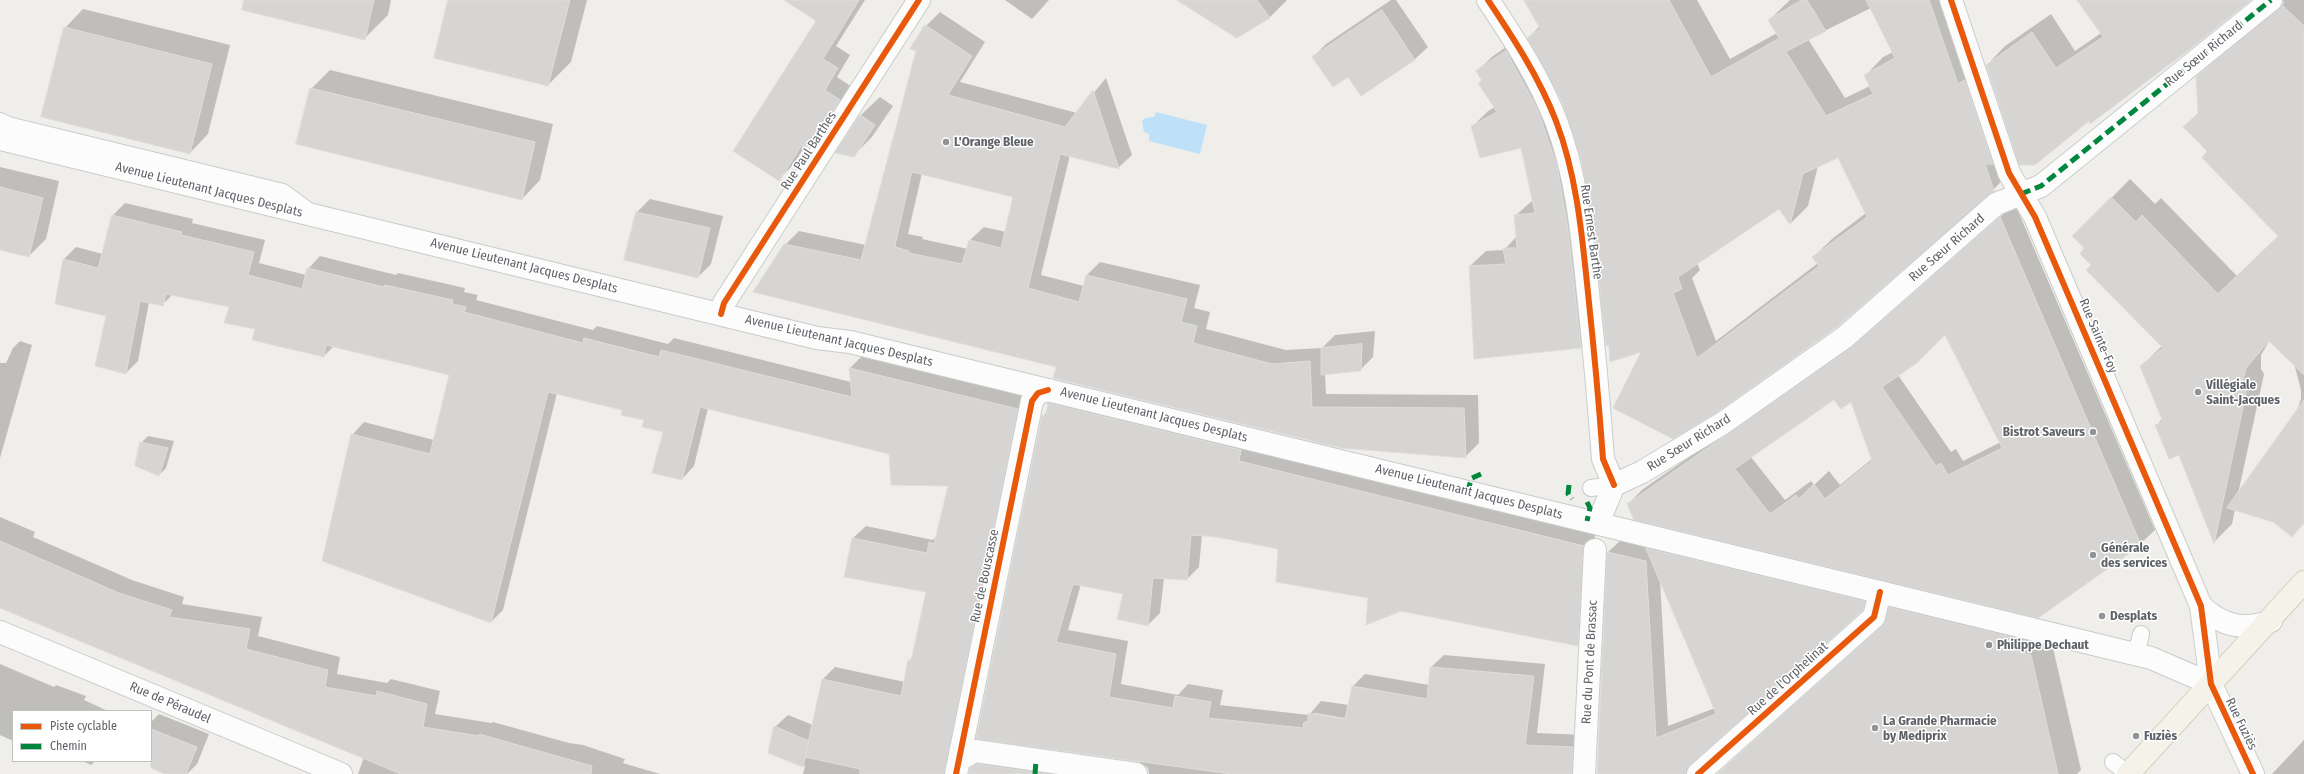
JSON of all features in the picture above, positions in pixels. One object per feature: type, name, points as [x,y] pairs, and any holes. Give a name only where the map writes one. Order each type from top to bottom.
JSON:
[{"type":"main road","points":[[2123,770],[2211,684],[2304,582]]},
{"type":"street","name":"Rue Paul Barthes","points":[[721,314],[724,303],[919,0]]},
{"type":"street","name":"Rue Ernest Barthe","points":[[1488,0],[1517,43],[1538,81],[1565,149],[1582,230],[1603,460],[1614,485]]},
{"type":"street","name":"Rue Sainte-Foy","points":[[1951,0],[2009,173],[2035,217],[2187,588],[2201,606],[2218,620],[2231,625],[2244,626],[2270,621]]},
{"type":"street","name":"Rue Sœur Richard","points":[[1614,485],[1642,472],[1723,423],[1839,341],[1996,204],[2041,186],[2271,0]]},
{"type":"street","name":"Avenue Lieutenant Jacques Desplats","points":[[0,138],[817,338],[850,342],[1880,592],[2091,649],[2136,654],[2151,658],[2211,684]]},
{"type":"street","name":"Rue de Bouscasse","points":[[957,767],[1032,401],[1038,393],[1048,390]]},
{"type":"street","points":[[1603,511],[1614,485]]},
{"type":"street","name":"Rue du Pont de Brassac","points":[[1584,774],[1595,550]]},
{"type":"street","name":"Rue de l'Orphelinat","points":[[1698,774],[1874,617],[1880,592]]},
{"type":"street","name":"Rue Sainte-Foy","points":[[2201,606],[2211,684]]},
{"type":"street","name":"Rue de Péraudel","points":[[0,632],[341,774]]},
{"type":"street","name":"Rue Fuziès","points":[[2211,684],[2218,702],[2253,774]]},
{"type":"street","points":[[957,767],[974,751],[1136,774]]},
{"type":"lane","points":[[0,121],[8,125],[283,192],[312,215]]},
{"type":"lane","points":[[1591,488],[1614,485]]},
{"type":"lane","points":[[2136,654],[2141,634]]},
{"type":"water","points":[[1156,112],[1207,125],[1200,154],[1149,141],[1149,134],[1144,132],[1142,121],[1145,118],[1154,117]]},
{"type":"building","points":[[244,0],[374,0],[365,40],[242,10]]},
{"type":"building","points":[[448,0],[570,0],[548,86],[434,58]]},
{"type":"building","points":[[784,0],[859,0],[823,59],[838,68],[825,90],[840,100],[810,147],[802,145],[779,181],[733,151],[816,21]]},
{"type":"building","points":[[1177,0],[1257,0],[1270,18],[1237,38]]},
{"type":"building","points":[[1524,0],[1669,0],[1711,77],[1778,39],[1826,116],[1873,94],[1864,75],[1895,58],[1866,0],[1929,0],[1958,84],[1965,80],[1993,164],[1985,164],[1994,191],[1837,327],[1716,413],[1673,439],[1613,408],[1641,352],[1610,362],[1609,345],[1606,346],[1593,226],[1581,160],[1561,100],[1527,38],[1540,29]],"holes":[[[1838,158],[1867,217],[1812,257],[1819,266],[1697,358],[1673,293],[1682,289],[1678,277],[1779,209],[1790,225],[1803,174]]]},
{"type":"building","points":[[1802,0],[1807,0],[1826,31],[1787,51],[1768,20]]},
{"type":"building","points":[[2077,0],[2251,0],[2190,49],[2090,124],[2089,121],[2035,165],[2019,165],[1986,65],[2032,32],[2056,68],[2103,37]]},
{"type":"building","points":[[2282,5],[2304,26],[2304,375],[2269,341],[2246,368],[2243,380],[2246,393],[2214,544],[2179,455],[2169,459],[2155,425],[2163,422],[2140,366],[2163,348],[2086,270],[2091,265],[2080,254],[2084,248],[2072,236],[2111,197],[2136,222],[2142,215],[2218,294],[2278,236],[2202,158],[2207,151],[2183,127],[2198,113],[2196,77]]},
{"type":"building","points":[[1382,10],[1415,60],[1361,96],[1348,77],[1333,87],[1312,57]]},
{"type":"building","points":[[925,25],[972,56],[948,95],[1065,127],[1093,90],[1119,169],[1060,154],[1028,288],[1079,302],[1086,275],[1187,299],[1181,322],[1197,326],[1193,343],[1272,364],[1310,361],[1312,407],[1464,408],[1466,458],[1341,448],[1053,378],[1056,367],[753,292],[784,244],[861,260],[916,51],[910,49]],"holes":[[[912,172],[1013,197],[1001,248],[969,240],[962,264],[909,253],[909,251],[895,247]]]},
{"type":"building","points":[[64,27],[212,64],[190,154],[41,117]]},
{"type":"building","points":[[1506,51],[1538,110],[1557,166],[1568,229],[1581,348],[1474,359],[1469,266],[1506,264],[1503,248],[1517,248],[1514,215],[1535,213],[1521,148],[1480,158],[1471,126],[1497,112],[1478,83],[1482,81],[1476,71]]},
{"type":"building","points":[[310,88],[535,142],[522,200],[296,144]]},
{"type":"building","points":[[860,115],[875,125],[854,157],[835,153]]},
{"type":"building","points":[[0,187],[43,198],[29,257],[0,250]]},
{"type":"building","points":[[636,212],[710,228],[698,278],[624,260]]},
{"type":"building","points":[[112,215],[182,232],[181,235],[254,252],[248,275],[302,289],[307,268],[384,287],[385,285],[453,300],[452,304],[466,307],[464,312],[583,343],[584,338],[659,357],[661,350],[852,397],[849,368],[1018,409],[944,774],[860,774],[860,769],[805,757],[822,679],[901,696],[908,660],[911,661],[926,592],[844,577],[852,538],[927,553],[929,542],[934,544],[948,486],[891,485],[889,454],[700,407],[682,480],[652,473],[663,432],[642,427],[644,420],[621,415],[622,410],[548,392],[491,623],[322,561],[351,434],[430,454],[449,375],[326,345],[324,357],[252,340],[255,329],[224,323],[229,307],[166,294],[163,306],[140,301],[126,374],[95,366],[106,316],[55,304],[63,259],[98,268]]},
{"type":"building","points":[[2000,217],[2141,545],[2038,618],[1634,520],[1627,504],[1852,347]],"holes":[[[1945,335],[2002,448],[1948,475],[1941,463],[1936,466],[1882,387],[1917,363]],[[1834,400],[1841,409],[1851,402],[1872,461],[1825,499],[1814,484],[1799,499],[1796,495],[1770,514],[1735,469]]]},
{"type":"building","points":[[1362,344],[1361,371],[1321,375],[1321,348]]},
{"type":"building","points":[[2304,400],[2304,523],[2292,537],[2273,522],[2227,508]]},
{"type":"building","points":[[1048,403],[1241,450],[1239,461],[1584,546],[1578,646],[1401,611],[1366,625],[1368,598],[1276,582],[1278,549],[1218,537],[1191,535],[1187,580],[1153,578],[1148,626],[1117,619],[1123,594],[1073,584],[1056,642],[1116,654],[1109,697],[1173,708],[1175,696],[1211,702],[1208,718],[1303,728],[1304,722],[1308,722],[1308,713],[1345,719],[1352,686],[1427,699],[1430,667],[1534,676],[1525,745],[1573,747],[1572,774],[1231,774],[976,739],[1042,415],[1046,416]]},
{"type":"building","points":[[140,442],[168,448],[159,476],[135,466]]},
{"type":"building","points":[[0,541],[119,593],[172,610],[169,617],[250,629],[246,649],[328,670],[325,687],[376,696],[377,691],[427,704],[423,727],[479,736],[479,734],[592,766],[591,774],[401,774],[0,608]]},
{"type":"building","points":[[1646,548],[1865,601],[1863,610],[1690,765],[1686,774],[1597,774],[1607,552],[1646,561],[1656,738],[1716,714]]},
{"type":"building","points":[[1889,607],[2011,637],[1997,646],[2031,655],[2058,774],[1717,774],[1882,626]]},
{"type":"building","points":[[774,726],[809,741],[803,767],[768,753]]},
{"type":"building","points":[[152,729],[197,747],[186,774],[165,774],[151,768]]},
{"type":"building","points":[[977,764],[1048,774],[969,774],[970,768]]},
{"type":"marked path","points":[[2021,194],[2041,186],[2271,0]]},
{"type":"marked path","points":[[1467,492],[1472,478],[1481,474]]},
{"type":"marked path","points":[[1569,485],[1568,494],[1572,499]]},
{"type":"marked path","points":[[1587,502],[1590,508],[1587,521]]},
{"type":"marked path","points":[[1035,774],[1036,761]]},
{"type":"cycle path","points":[[721,314],[724,303],[919,0]]},
{"type":"cycle path","points":[[1488,0],[1542,89],[1556,121],[1569,163],[1578,206],[1583,249],[1603,459],[1614,485]]},
{"type":"cycle path","points":[[1951,0],[2009,173],[2035,217],[2201,606],[2211,684],[2253,774]]},
{"type":"cycle path","points":[[956,774],[1032,401],[1038,393],[1048,390]]},
{"type":"cycle path","points":[[1698,774],[1874,617],[1880,592]]},
{"type":"place","name":"L'Orange Bleue","points":[[946,142]]},
{"type":"place","name":"Villégiale Saint-Jacques","points":[[2198,392]]},
{"type":"place","name":"Bistrot Saveurs","points":[[2093,432]]},
{"type":"place","name":"Générale des services","points":[[2093,555]]},
{"type":"place","name":"Desplats","points":[[2102,616]]},
{"type":"place","name":"Philippe Dechaut","points":[[1989,645]]},
{"type":"place","name":"La Grande Pharmacie by Mediprix","points":[[1875,728]]},
{"type":"place","name":"Fuziès","points":[[2136,736]]}]
